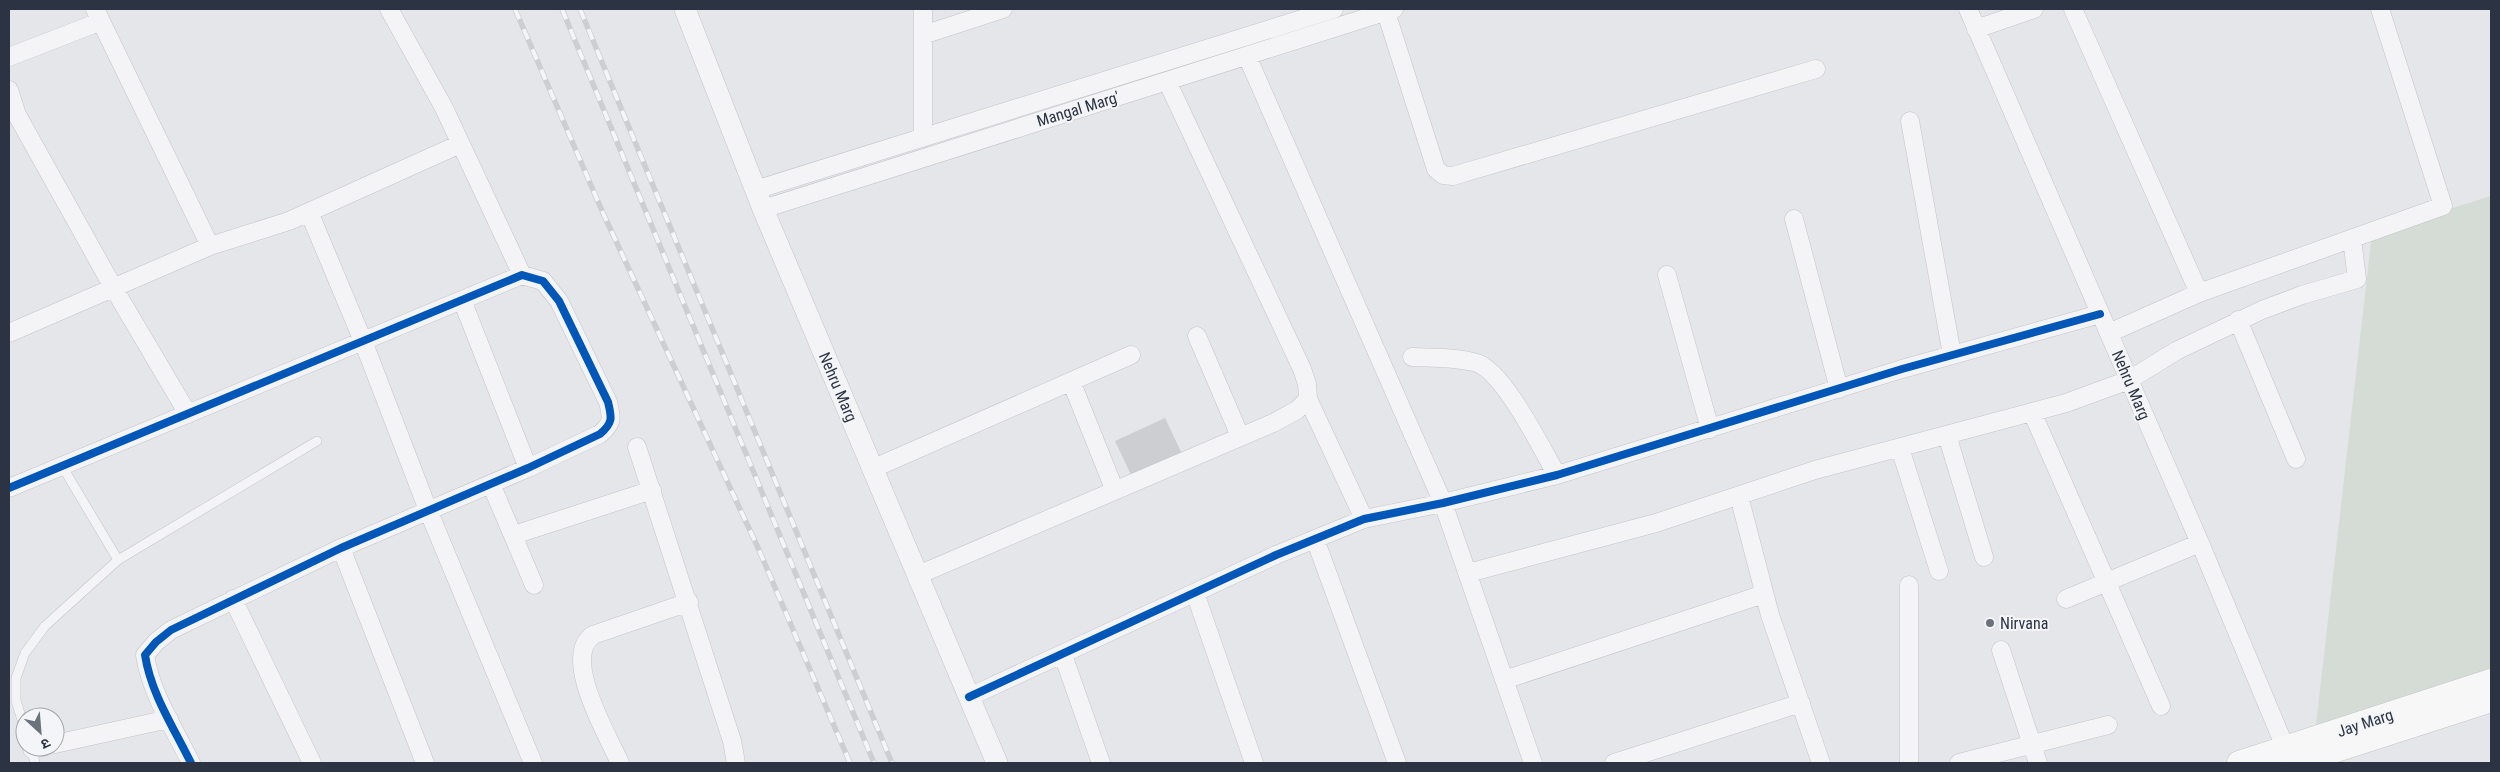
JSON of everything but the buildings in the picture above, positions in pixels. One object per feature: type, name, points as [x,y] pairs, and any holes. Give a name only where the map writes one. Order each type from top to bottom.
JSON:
[{"type":"main road","name":"Jay Marg","points":[[2291,759],[2491,681]]},
{"type":"main road","name":"Jay Marg","points":[[2239,763],[2291,759],[2491,700]]},
{"type":"street","points":[[389,9],[444,108],[522,275]]},
{"type":"street","name":"Nehru Marg","points":[[685,9],[759,199],[997,763]]},
{"type":"street","points":[[923,9],[923,138]]},
{"type":"street","points":[[923,35],[1003,9]]},
{"type":"street","points":[[759,199],[923,138],[1334,9]]},
{"type":"street","name":"Nehru Marg","points":[[1968,9],[2291,759]]},
{"type":"street","points":[[1976,29],[2034,9]]},
{"type":"street","points":[[2073,9],[2199,293]]},
{"type":"street","points":[[2108,333],[2199,293],[2443,206],[2380,9]]},
{"type":"street","points":[[1388,10],[1436,169],[1443,175],[1454,176],[1816,69]]},
{"type":"street","name":"Mangal Marg'","points":[[759,199],[1167,82],[1388,10]]},
{"type":"street","points":[[9,57],[97,15],[210,246]]},
{"type":"street","points":[[1247,56],[1443,503],[1533,763]]},
{"type":"street","points":[[1167,82],[1302,369],[1307,384],[1308,399],[1364,519]]},
{"type":"street","points":[[9,90],[13,116],[188,414]]},
{"type":"street","points":[[1910,121],[1952,355]]},
{"type":"street","points":[[9,333],[210,246],[289,221],[460,144]]},
{"type":"street","points":[[309,212],[364,341],[428,510],[533,763]]},
{"type":"street","points":[[1794,219],[1839,389]]},
{"type":"street","points":[[1468,573],[1656,523],[1815,470],[2066,404],[2129,380],[2176,350],[2238,320],[2302,295],[2357,279],[2352,239]]},
{"type":"street","points":[[9,488],[522,275],[543,282],[560,301],[608,402],[611,415],[609,426],[600,434],[528,468],[341,548],[232,599],[171,630],[156,642],[145,655],[153,688],[191,763]]},
{"type":"street","points":[[1668,275],[1710,429]]},
{"type":"street","points":[[462,300],[528,468]]},
{"type":"street","points":[[969,697],[1063,655],[1195,592],[1364,519],[1443,503],[1557,475],[1952,355],[2100,314]]},
{"type":"street","points":[[2238,320],[2296,459]]},
{"type":"street","points":[[1197,336],[1240,436]]},
{"type":"street","points":[[872,469],[1131,355]]},
{"type":"street","points":[[1412,357],[1465,361],[1478,364],[1487,369],[1513,399],[1557,475]]},
{"type":"street","points":[[1071,382],[1115,491]]},
{"type":"street","points":[[918,575],[1240,436],[1297,410],[1308,399]]},
{"type":"street","points":[[2032,412],[2161,706]]},
{"type":"street","points":[[1947,435],[1984,558]]},
{"type":"street","points":[[637,447],[689,602],[732,741],[736,763]]},
{"type":"street","points":[[1900,448],[1939,571]]},
{"type":"street","points":[[491,484],[534,585]]},
{"type":"street","points":[[514,535],[652,490]]},
{"type":"street","points":[[1739,496],[1764,594],[1822,763]]},
{"type":"street","points":[[1316,539],[1396,763]]},
{"type":"street","points":[[2066,599],[2200,544]]},
{"type":"street","points":[[341,548],[425,763]]},
{"type":"street","points":[[1909,585],[1909,763]]},
{"type":"street","points":[[1195,592],[1254,763]]},
{"type":"street","points":[[1504,680],[1764,594]]},
{"type":"street","points":[[232,599],[312,763]]},
{"type":"street","points":[[620,763],[585,682],[581,664],[582,648],[586,640],[593,635],[689,602]]},
{"type":"street","points":[[2001,650],[2038,763]]},
{"type":"street","points":[[1063,655],[1101,763]]},
{"type":"street","points":[[1614,763],[1801,703]]},
{"type":"street","points":[[65,742],[169,719]]},
{"type":"street","points":[[1959,763],[2108,725]]},
{"type":"lane","points":[[18,707],[16,700],[16,678],[25,653],[45,626],[118,560],[317,441]]},
{"type":"lane","points":[[62,466],[118,560]]},
{"type":"shaded area","points":[[2491,196],[2491,668],[2316,725],[2372,233]]},
{"type":"railway","points":[[515,9],[603,213],[759,550],[850,763]]},
{"type":"railway","points":[[562,9],[874,763]]},
{"type":"railway","points":[[580,9],[892,763]]},
{"type":"cycle path","points":[[9,488],[522,275],[543,281],[559,301],[608,402],[611,416],[607,427],[600,434],[528,468],[341,548],[171,630],[156,642],[145,655],[152,683],[191,763]]},
{"type":"cycle path","points":[[969,697],[1276,555],[1364,519],[1443,503],[1557,475],[1902,369],[2100,314]]},
{"type":"place","name":"Nirvana","points":[[1990,623]]}]
